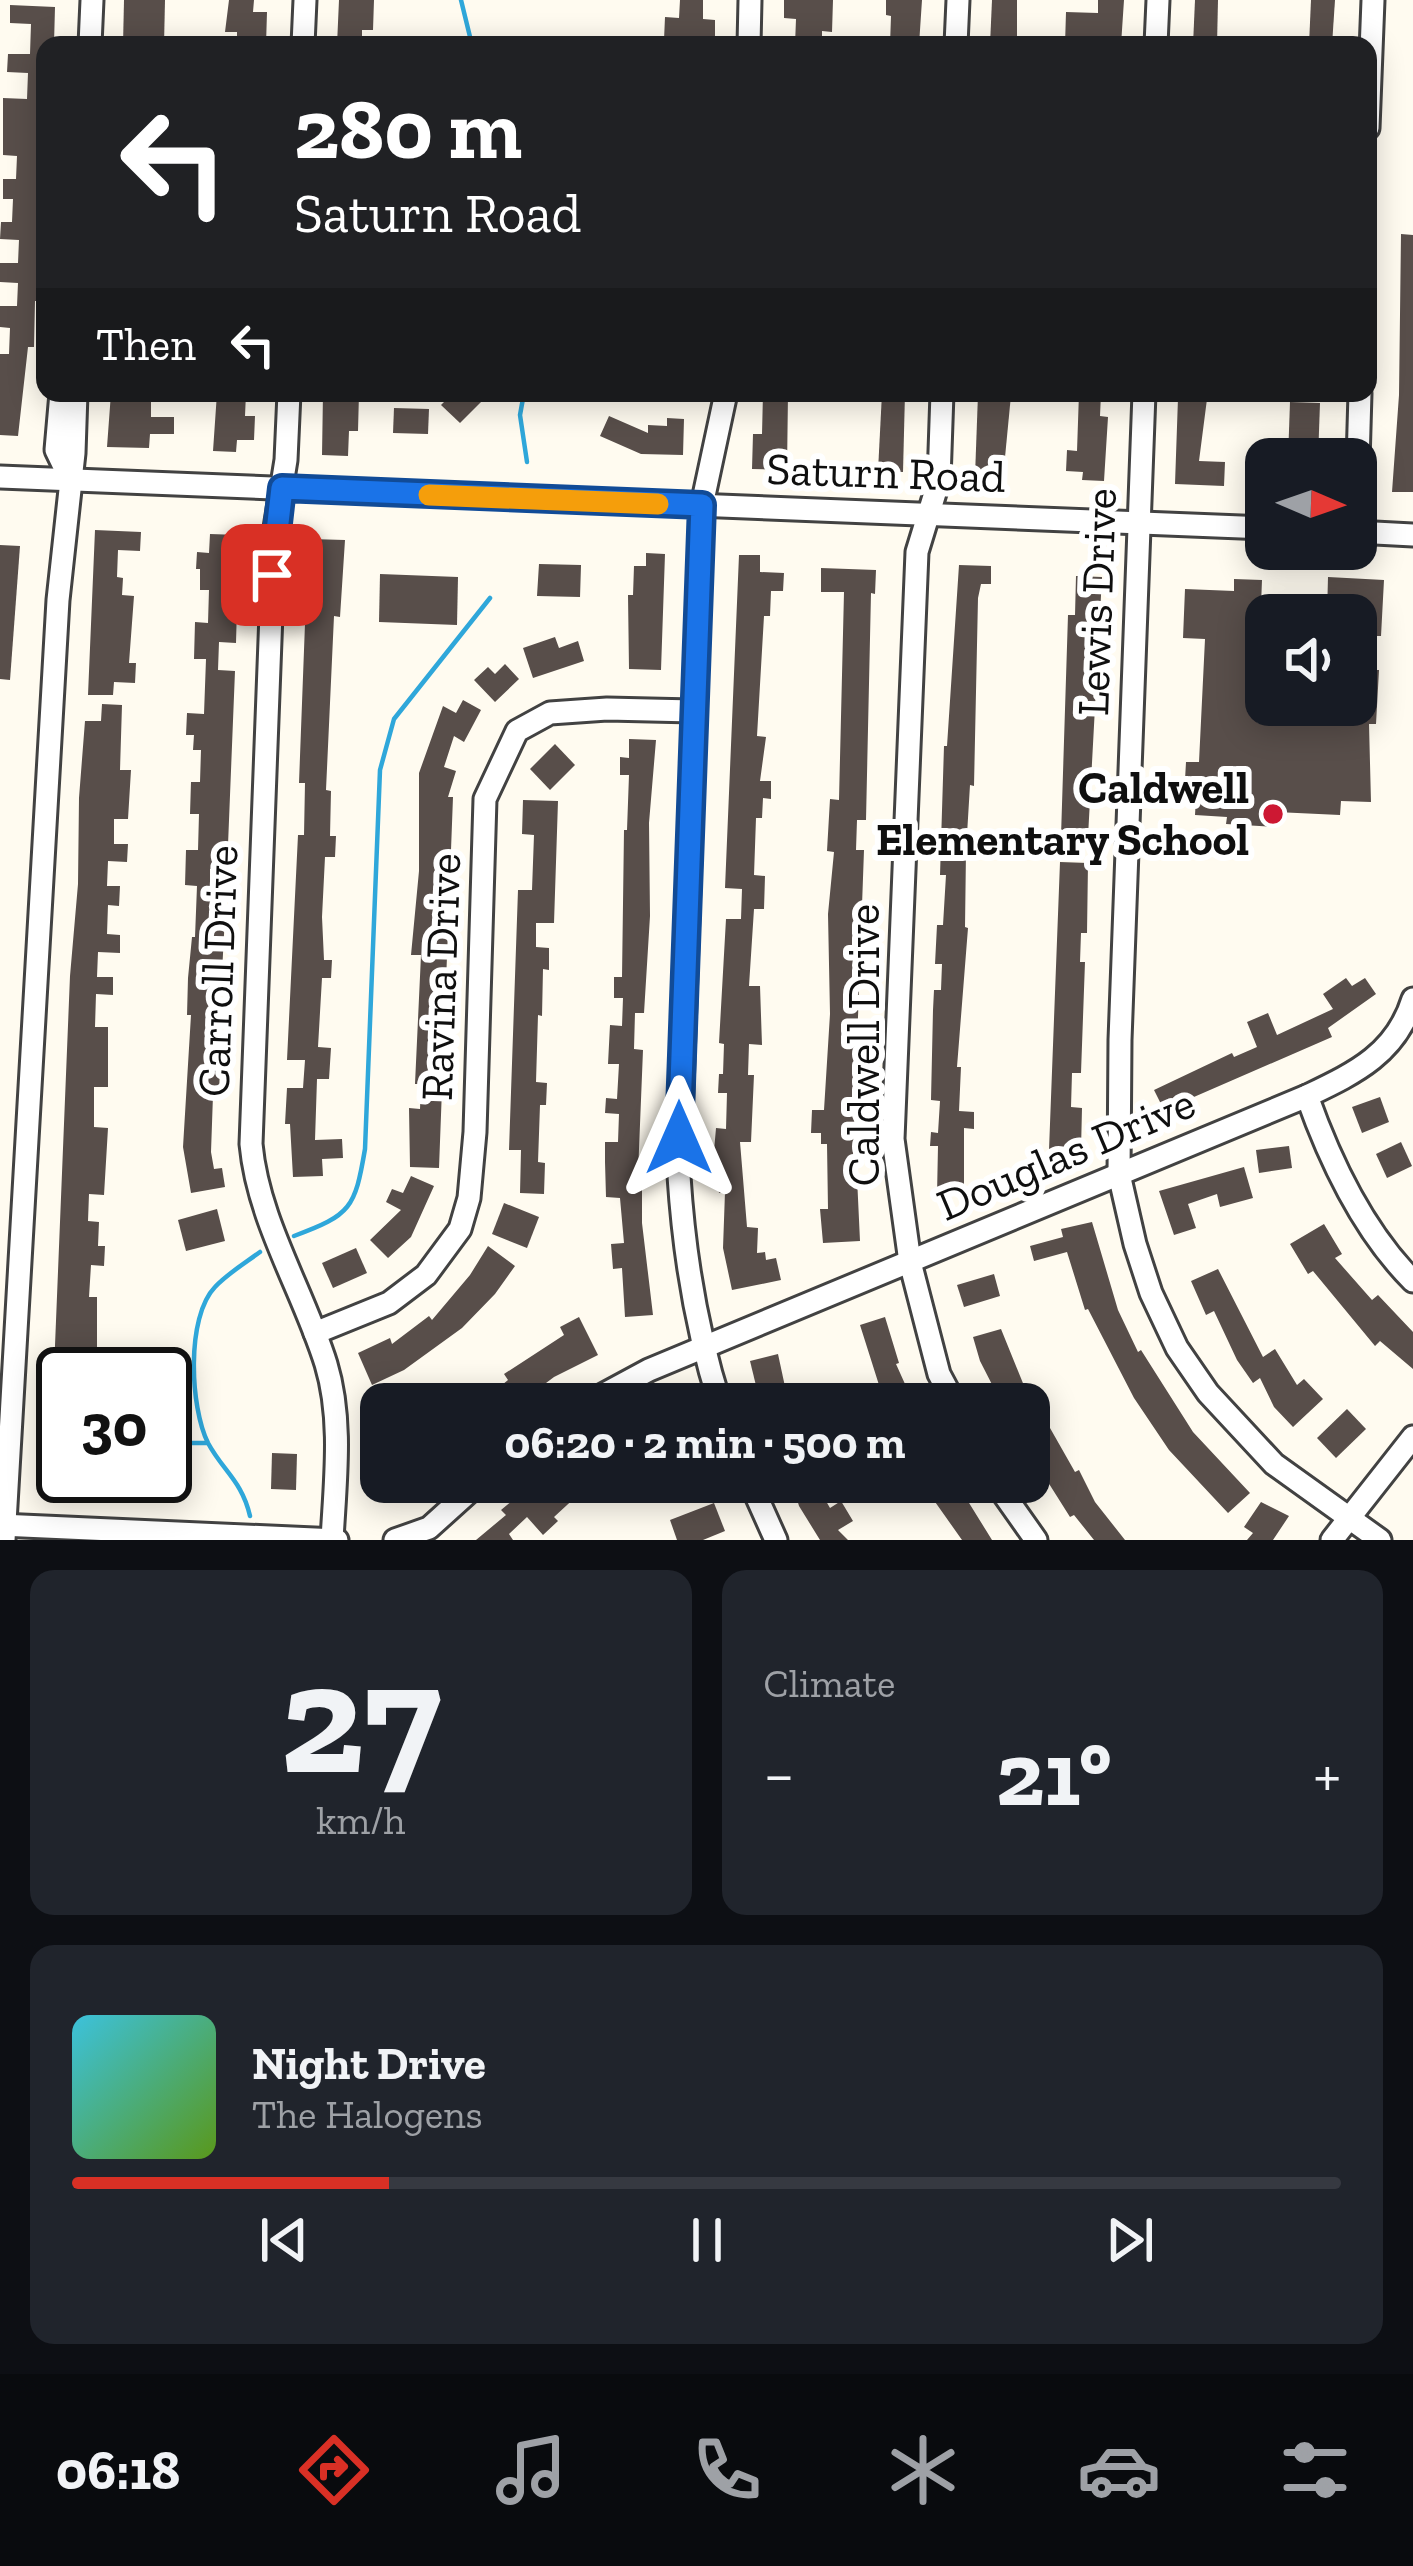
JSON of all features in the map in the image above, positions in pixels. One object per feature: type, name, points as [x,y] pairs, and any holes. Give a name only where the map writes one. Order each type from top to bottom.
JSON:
[{"type":"street","points":[[91,36],[92,0]]},
{"type":"street","points":[[303,36],[305,0]]},
{"type":"street","points":[[748,36],[750,0]]},
{"type":"street","points":[[956,36],[958,0]]},
{"type":"street","points":[[1156,36],[1158,0]]},
{"type":"street","points":[[1372,36],[1373,0]]},
{"type":"street","points":[[60,402],[56,450],[69,478]]},
{"type":"street","points":[[75,402],[11,1191],[3,1530],[335,1540]]},
{"type":"street","name":"Carroll Drive","points":[[288,402],[274,534],[251,1144],[265,1208],[315,1334],[334,1399],[335,1540]]},
{"type":"street","points":[[714,1383],[689,1281],[679,1175],[702,505],[724,402]]},
{"type":"street","name":"Caldwell Drive","points":[[942,402],[939,480],[917,552],[893,1139],[910,1262],[944,1383]]},
{"type":"street","name":"Lewis Drive","points":[[1144,402],[1120,1020],[1119,1174],[1141,1262],[1177,1348],[1208,1393],[1274,1464],[1380,1540]]},
{"type":"street","points":[[1359,438],[1360,402]]},
{"type":"street","name":"Saturn Road","points":[[0,477],[1245,527]]},
{"type":"street","points":[[1377,533],[1413,535]]},
{"type":"street","name":"Ravina Drive","points":[[315,1334],[389,1304],[426,1275],[460,1229],[469,1198],[476,1132],[485,799],[517,731],[550,713],[693,711]]},
{"type":"street","name":"Douglas Drive","points":[[626,1383],[1363,1069],[1399,1033],[1413,999]]},
{"type":"street","points":[[1307,1096],[1352,1195],[1413,1281]]},
{"type":"street","points":[[1333,1540],[1413,1437]]},
{"type":"street","points":[[395,1540],[429,1528],[457,1503]]},
{"type":"street","points":[[759,1503],[776,1540]]},
{"type":"street","points":[[1010,1503],[1036,1540]]},
{"type":"building","points":[[124,0],[165,0],[164,36],[123,36]]},
{"type":"building","points":[[229,0],[254,0],[253,12],[267,12],[266,36],[225,32]]},
{"type":"building","points":[[339,0],[374,0],[373,30],[362,30],[362,36],[337,36]]},
{"type":"building","points":[[680,0],[703,0],[703,19],[715,20],[715,36],[664,36],[665,17],[679,18]]},
{"type":"building","points":[[784,0],[833,0],[832,32],[822,31],[822,36],[795,36],[796,19],[784,18]]},
{"type":"building","points":[[886,0],[922,0],[920,36],[890,36],[891,16],[886,15]]},
{"type":"building","points":[[992,0],[1017,0],[1017,36],[990,36]]},
{"type":"building","points":[[1098,0],[1124,0],[1122,36],[1065,36],[1066,12],[1098,13]]},
{"type":"building","points":[[1195,0],[1218,0],[1217,36],[1193,36]]},
{"type":"building","points":[[1311,0],[1335,0],[1333,36],[1309,36]]},
{"type":"building","points":[[10,5],[55,7],[54,36],[36,36],[34,347],[28,347],[18,436],[0,435],[0,354],[9,354],[10,328],[0,327],[0,306],[17,306],[18,283],[0,282],[0,263],[18,263],[19,240],[0,239],[1,222],[12,222],[13,199],[3,199],[3,179],[16,179],[17,156],[3,155],[3,98],[27,99],[28,73],[7,72],[8,54],[30,54],[31,24],[10,23]]},
{"type":"building","points":[[1401,234],[1413,235],[1413,492],[1392,492],[1399,395]]},
{"type":"building","points":[[110,402],[151,402],[151,417],[174,417],[174,434],[150,434],[149,448],[107,447]]},
{"type":"building","points":[[216,402],[246,402],[245,416],[255,416],[254,440],[237,440],[236,452],[213,451]]},
{"type":"building","points":[[323,402],[359,402],[358,431],[349,431],[348,456],[322,455]]},
{"type":"building","points":[[444,402],[481,402],[460,423],[441,405]]},
{"type":"building","points":[[763,402],[788,402],[787,470],[752,469],[753,434],[762,434]]},
{"type":"building","points":[[882,402],[905,402],[903,472],[878,471]]},
{"type":"building","points":[[978,402],[1010,402],[1003,478],[975,476]]},
{"type":"building","points":[[1079,402],[1101,402],[1100,416],[1108,417],[1104,481],[1082,480],[1083,472],[1066,471],[1067,450],[1077,451]]},
{"type":"building","points":[[1178,402],[1207,402],[1199,461],[1225,462],[1224,486],[1175,484]]},
{"type":"building","points":[[1290,402],[1320,403],[1319,438],[1289,438]]},
{"type":"building","points":[[394,408],[429,409],[428,434],[393,433]]},
{"type":"building","points":[[609,416],[648,433],[648,425],[667,426],[667,418],[684,419],[683,455],[641,454],[600,436]]},
{"type":"building","points":[[95,530],[141,532],[140,551],[118,550],[122,595],[134,596],[129,663],[136,663],[135,683],[114,682],[113,695],[88,695]]},
{"type":"building","points":[[210,534],[239,535],[236,643],[219,642],[218,670],[235,671],[227,870],[210,869],[210,895],[226,896],[222,973],[215,973],[213,1022],[220,1023],[220,1064],[219,1095],[213,1095],[211,1152],[214,1169],[222,1168],[225,1187],[191,1193],[183,1147],[191,1015],[187,1015],[188,978],[197,886],[185,885],[186,850],[198,850],[199,814],[190,814],[191,782],[200,782],[201,750],[193,750],[194,735],[186,735],[187,713],[204,714],[206,659],[194,659],[195,622],[208,623],[209,590],[200,590],[200,569],[196,569],[197,552],[209,553]]},
{"type":"building","points":[[310,539],[345,540],[340,617],[334,616],[326,790],[331,791],[330,836],[336,836],[335,857],[325,857],[322,917],[324,960],[332,960],[331,978],[322,978],[318,1047],[331,1048],[329,1079],[317,1079],[315,1140],[342,1139],[343,1158],[322,1159],[323,1176],[293,1177],[290,1124],[285,1124],[287,1088],[303,1088],[305,1060],[287,1060],[298,835],[304,835],[305,783],[299,783],[306,597],[312,597]]},
{"type":"building","points":[[0,545],[20,546],[10,680],[0,679]]},
{"type":"building","points":[[646,553],[665,554],[661,670],[629,669],[628,595],[633,595],[634,566],[646,566]]},
{"type":"building","points":[[739,555],[760,555],[760,572],[784,573],[783,591],[771,591],[770,616],[764,616],[757,736],[766,737],[760,781],[771,781],[771,799],[763,798],[762,818],[756,818],[754,875],[765,876],[764,909],[754,909],[749,986],[760,986],[762,1045],[749,1044],[748,1075],[754,1075],[751,1142],[740,1142],[747,1227],[758,1228],[757,1253],[765,1252],[766,1260],[776,1258],[781,1280],[732,1290],[723,1248],[725,1192],[719,1193],[714,1151],[716,1128],[726,1129],[727,1093],[718,1093],[719,1074],[723,1074],[724,1044],[719,1043],[726,919],[741,919],[742,889],[725,888]]},
{"type":"building","points":[[539,564],[581,565],[580,597],[537,596]]},
{"type":"building","points":[[959,565],[991,566],[991,584],[981,584],[978,598],[974,786],[970,785],[966,851],[968,928],[957,1067],[961,1067],[959,1111],[974,1112],[974,1129],[964,1128],[964,1196],[937,1195],[938,1146],[930,1146],[931,1132],[938,1133],[940,1101],[931,1100],[933,1010],[934,990],[941,990],[942,964],[935,964],[946,875],[940,875],[944,746]]},
{"type":"building","points":[[821,568],[876,570],[875,594],[871,593],[866,820],[857,820],[856,850],[864,850],[853,1156],[860,1241],[823,1243],[820,1209],[828,1209],[827,1144],[821,1144],[821,1133],[811,1133],[812,1110],[824,1110],[830,1014],[828,914],[834,852],[827,851],[830,799],[839,800],[844,592],[821,592]]},
{"type":"building","points":[[380,574],[458,577],[457,625],[379,622]]},
{"type":"building","points":[[1076,576],[1102,577],[1088,837],[1061,836],[1068,615],[1075,615]]},
{"type":"building","points":[[1328,577],[1384,580],[1381,636],[1377,636],[1377,594],[1328,594]]},
{"type":"building","points":[[1234,579],[1262,580],[1261,594],[1245,594],[1245,726],[1369,726],[1371,802],[1341,801],[1340,815],[1276,812],[1276,827],[1226,824],[1227,817],[1195,815],[1197,780],[1185,780],[1186,762],[1199,762],[1205,639],[1183,638],[1185,589],[1234,591]]},
{"type":"building","points":[[555,637],[559,648],[578,641],[584,661],[533,678],[523,648]]},
{"type":"building","points":[[505,664],[519,679],[495,702],[474,680],[488,667],[495,674]]},
{"type":"building","points":[[463,700],[481,710],[464,742],[454,736],[444,767],[456,771],[448,797],[453,797],[439,1168],[410,1167],[409,1108],[420,1109],[421,1084],[415,1084],[421,955],[411,955],[419,871],[419,773],[443,706],[456,713]]},
{"type":"building","points":[[102,704],[122,705],[120,770],[131,770],[128,819],[114,819],[114,844],[128,844],[127,862],[108,861],[107,886],[120,886],[119,906],[108,905],[107,934],[120,935],[120,953],[98,952],[97,977],[113,977],[113,995],[96,994],[95,1027],[108,1027],[108,1087],[94,1087],[94,1127],[108,1128],[104,1195],[89,1194],[88,1221],[99,1222],[98,1246],[105,1246],[104,1266],[91,1265],[89,1297],[97,1297],[97,1347],[55,1347],[79,798],[85,721],[101,721]]},
{"type":"building","points":[[629,739],[656,740],[644,1013],[635,1013],[634,1049],[643,1050],[638,1174],[642,1174],[642,1223],[653,1315],[625,1317],[622,1268],[613,1269],[611,1244],[624,1243],[620,1198],[606,1197],[605,1142],[618,1142],[619,1114],[605,1113],[606,1098],[617,1099],[619,1064],[608,1064],[610,1025],[622,1026],[623,998],[614,998],[614,977],[622,977],[629,775],[620,775],[620,757],[629,758]]},
{"type":"building","points":[[555,744],[575,765],[550,790],[530,769]]},
{"type":"building","points":[[523,800],[558,801],[554,923],[536,923],[536,947],[549,948],[549,970],[543,969],[542,1016],[538,1015],[536,1082],[547,1083],[546,1105],[540,1105],[538,1162],[545,1163],[544,1194],[520,1193],[521,1150],[509,1150],[518,890],[532,890],[534,835],[522,834]]},
{"type":"building","points":[[1060,862],[1088,863],[1087,933],[1081,933],[1080,962],[1085,962],[1081,1073],[1072,1073],[1071,1107],[1082,1108],[1081,1150],[1049,1150]]},
{"type":"building","points":[[1346,978],[1352,986],[1365,978],[1376,994],[1328,1028],[1332,1037],[1164,1110],[1154,1090],[1232,1053],[1234,1057],[1257,1047],[1247,1022],[1268,1013],[1277,1035],[1333,1009],[1323,994]]},
{"type":"building","points":[[1380,1097],[1389,1122],[1362,1133],[1352,1107]]},
{"type":"building","points":[[1401,1142],[1412,1166],[1387,1178],[1376,1154]]},
{"type":"building","points":[[1289,1146],[1292,1168],[1259,1173],[1256,1150]]},
{"type":"building","points":[[1244,1167],[1253,1198],[1220,1207],[1217,1194],[1188,1204],[1196,1228],[1174,1235],[1159,1191]]},
{"type":"building","points":[[411,1176],[434,1186],[411,1237],[388,1258],[370,1240],[401,1210],[386,1202],[392,1189],[403,1193]]},
{"type":"building","points":[[504,1203],[539,1217],[527,1248],[492,1234]]},
{"type":"building","points":[[217,1209],[225,1241],[186,1251],[178,1220]]},
{"type":"building","points":[[1092,1222],[1118,1310],[1138,1352],[1141,1350],[1193,1432],[1250,1493],[1228,1513],[1169,1450],[1134,1398],[1085,1310],[1067,1252],[1034,1261],[1030,1246],[1063,1237],[1061,1229]]},
{"type":"building","points":[[1324,1224],[1342,1254],[1335,1258],[1372,1300],[1378,1295],[1413,1332],[1413,1369],[1380,1341],[1375,1346],[1313,1271],[1308,1274],[1290,1244]]},
{"type":"building","points":[[488,1246],[515,1266],[462,1328],[404,1370],[371,1383],[358,1353],[390,1338],[392,1344],[429,1316],[432,1320]]},
{"type":"building","points":[[356,1248],[367,1273],[333,1288],[322,1263]]},
{"type":"building","points":[[1218,1269],[1263,1357],[1275,1349],[1297,1385],[1304,1379],[1323,1399],[1293,1427],[1274,1407],[1260,1378],[1253,1383],[1237,1360],[1214,1311],[1206,1315],[1191,1281]]},
{"type":"building","points":[[994,1274],[1000,1296],[964,1307],[957,1285]]},
{"type":"building","points":[[579,1317],[598,1355],[546,1383],[504,1383],[508,1380],[504,1374],[564,1335],[560,1327]]},
{"type":"building","points":[[885,1317],[905,1383],[878,1383],[860,1325]]},
{"type":"building","points":[[1001,1329],[1023,1383],[991,1383],[973,1337]]},
{"type":"building","points":[[778,1354],[784,1383],[755,1383],[750,1361]]},
{"type":"building","points":[[1347,1409],[1366,1429],[1336,1458],[1317,1438]]},
{"type":"building","points":[[1050,1428],[1095,1502],[1125,1540],[1094,1540],[1074,1515],[1070,1517],[1050,1485]]},
{"type":"building","points":[[272,1453],[297,1454],[296,1490],[271,1489]]},
{"type":"building","points":[[1261,1502],[1289,1516],[1273,1540],[1247,1540],[1253,1533],[1244,1527]]},
{"type":"building","points":[[510,1503],[569,1503],[543,1535],[527,1517],[509,1534],[513,1540],[476,1540],[506,1515],[501,1510]]},
{"type":"building","points":[[714,1503],[725,1531],[703,1540],[677,1540],[670,1520]]},
{"type":"building","points":[[827,1503],[830,1508],[842,1503],[853,1521],[838,1530],[848,1540],[820,1540],[799,1506]]},
{"type":"building","points":[[936,1503],[969,1503],[992,1540],[962,1540]]},
{"type":"waterway","points":[[461,0],[470,36]]},
{"type":"waterway","points":[[522,402],[527,462]]},
{"type":"waterway","points":[[294,1236],[328,1222],[347,1207],[365,1149],[380,770],[394,719],[490,598]]},
{"type":"waterway","points":[[250,1516],[202,1427],[194,1363],[206,1301],[220,1282],[260,1252]]},
{"type":"waterway","points":[[192,1443],[207,1443]]},
{"type":"slow traffic","points":[[429,495],[658,504]]},
{"type":"place","name":"Caldwell Elementary School","points":[[1273,814]]},
{"type":"route","points":[[272,575],[282,488],[702,505],[679,1138]]}]
